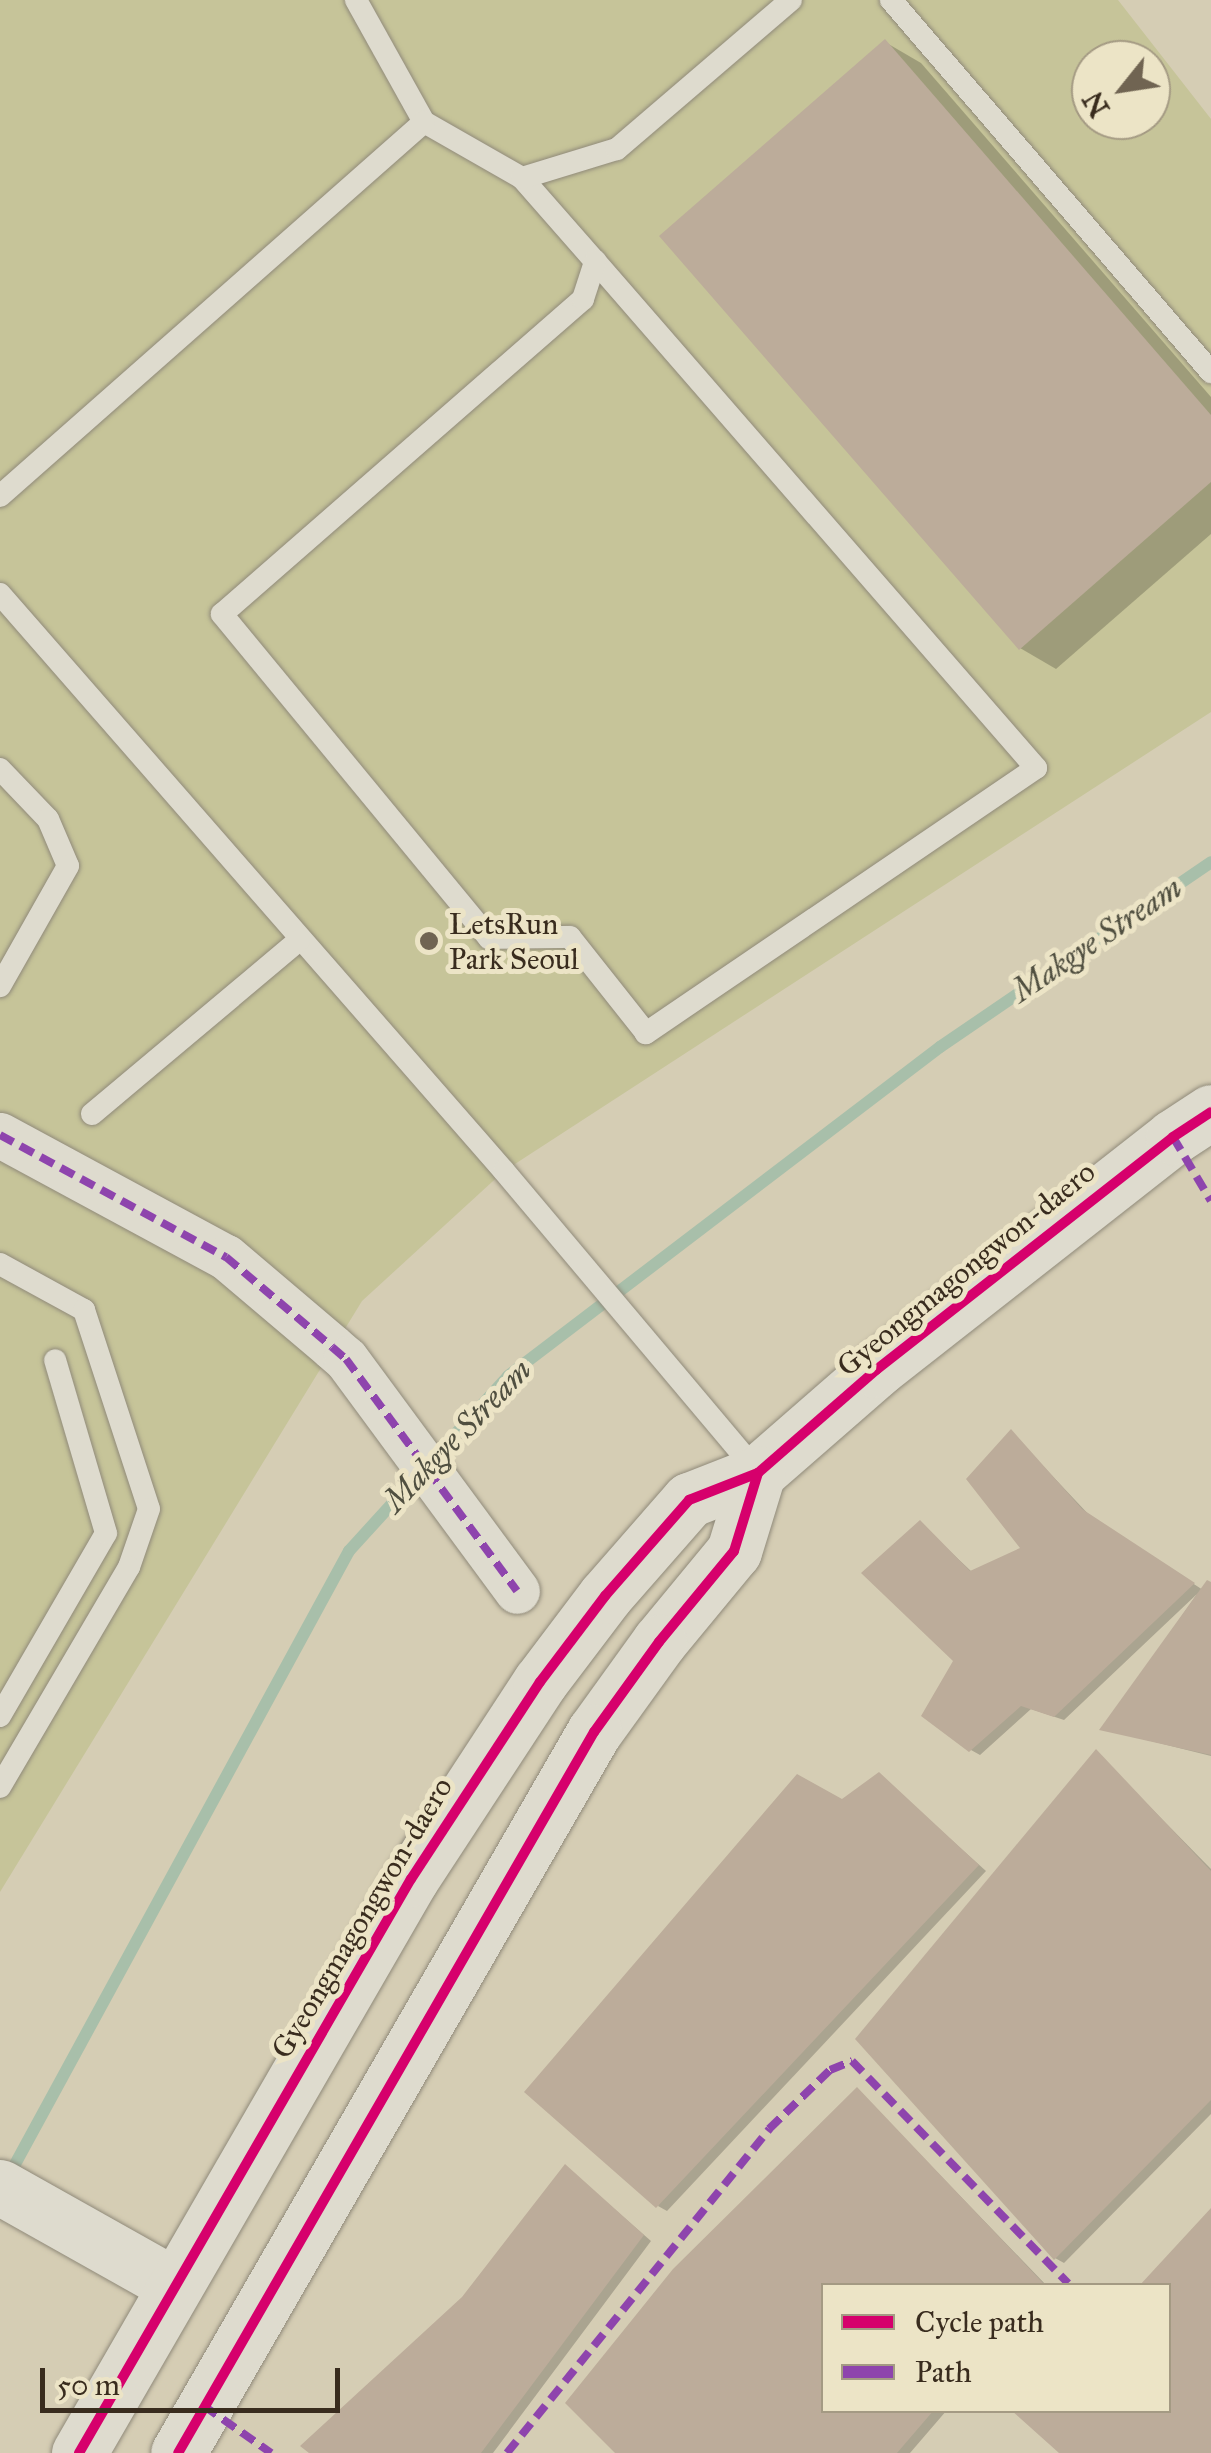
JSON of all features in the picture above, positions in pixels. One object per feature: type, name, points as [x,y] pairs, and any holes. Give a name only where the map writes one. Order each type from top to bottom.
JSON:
[{"type":"street","name":"Gyeongmagongwon-daero","points":[[79,2453],[173,2284],[411,1880],[540,1682],[605,1596],[688,1500],[758,1473],[876,1370],[1173,1136],[1211,1112]]},
{"type":"street","points":[[0,1136],[226,1257],[346,1359],[517,1591]]},
{"type":"street","points":[[178,2453],[594,1732],[658,1642],[734,1551],[758,1473]]},
{"type":"street","points":[[0,2187],[173,2284]]},
{"type":"lane","points":[[356,0],[424,122],[522,178],[595,260],[1036,768],[646,1033],[570,937],[490,938],[222,614],[583,299],[595,260]]},
{"type":"lane","points":[[522,178],[617,150],[791,0]]},
{"type":"lane","points":[[892,0],[1211,372]]},
{"type":"lane","points":[[0,496],[424,122]]},
{"type":"lane","points":[[0,594],[654,1344],[758,1473]]},
{"type":"lane","points":[[0,769],[48,819],[68,866],[0,986]]},
{"type":"lane","points":[[92,1114],[299,940]]},
{"type":"lane","points":[[0,1264],[84,1310],[149,1509],[130,1567],[0,1788]]},
{"type":"lane","points":[[0,1716],[106,1533],[55,1360]]},
{"type":"shaded area","name":"LetsRun Park Seoul","points":[[0,0],[1118,0],[1149,40],[1071,40],[1071,140],[1171,140],[1171,68],[1211,119],[1211,712],[504,1171],[362,1301],[0,1892]]},
{"type":"building","points":[[885,39],[1211,415],[1211,482],[1019,650],[659,236]]},
{"type":"building","points":[[1011,1429],[1082,1509],[1195,1583],[1054,1717],[1021,1706],[969,1752],[921,1716],[953,1661],[861,1573],[920,1520],[970,1571],[1020,1548],[966,1479]]},
{"type":"building","points":[[1207,1580],[1211,1582],[1211,1755],[1099,1730]]},
{"type":"building","points":[[1096,1749],[1211,1871],[1211,2100],[1054,2260],[855,2039]]},
{"type":"building","points":[[879,1772],[979,1865],[656,2208],[524,2092],[797,1774],[842,1799]]},
{"type":"building","points":[[857,2087],[1043,2283],[821,2283],[821,2413],[931,2413],[897,2453],[615,2453],[565,2403],[673,2269]]},
{"type":"building","points":[[565,2164],[644,2235],[481,2453],[309,2453],[300,2446],[462,2297]]},
{"type":"building","points":[[1211,2208],[1211,2453],[1059,2453],[1014,2413],[1171,2413],[1171,2283],[1142,2283]]},
{"type":"waterway","name":"Makgye Stream","points":[[7,2179],[349,1551],[508,1376],[940,1047],[1211,862]]},
{"type":"marked path","points":[[0,1135],[226,1257],[346,1359],[517,1591]]},
{"type":"marked path","points":[[1173,1137],[1211,1201]]},
{"type":"marked path","points":[[507,2453],[769,2129],[830,2070],[852,2061],[1068,2283]]},
{"type":"marked path","points":[[204,2406],[271,2453]]},
{"type":"cycle path","points":[[758,1473],[876,1370],[1173,1137],[1211,1112]]},
{"type":"cycle path","points":[[79,2453],[411,1879],[540,1682],[605,1596],[689,1500],[758,1473],[734,1551],[659,1642],[594,1732],[178,2453]]},
{"type":"place","name":"LetsRun Park Seoul","points":[[429,941]]}]
